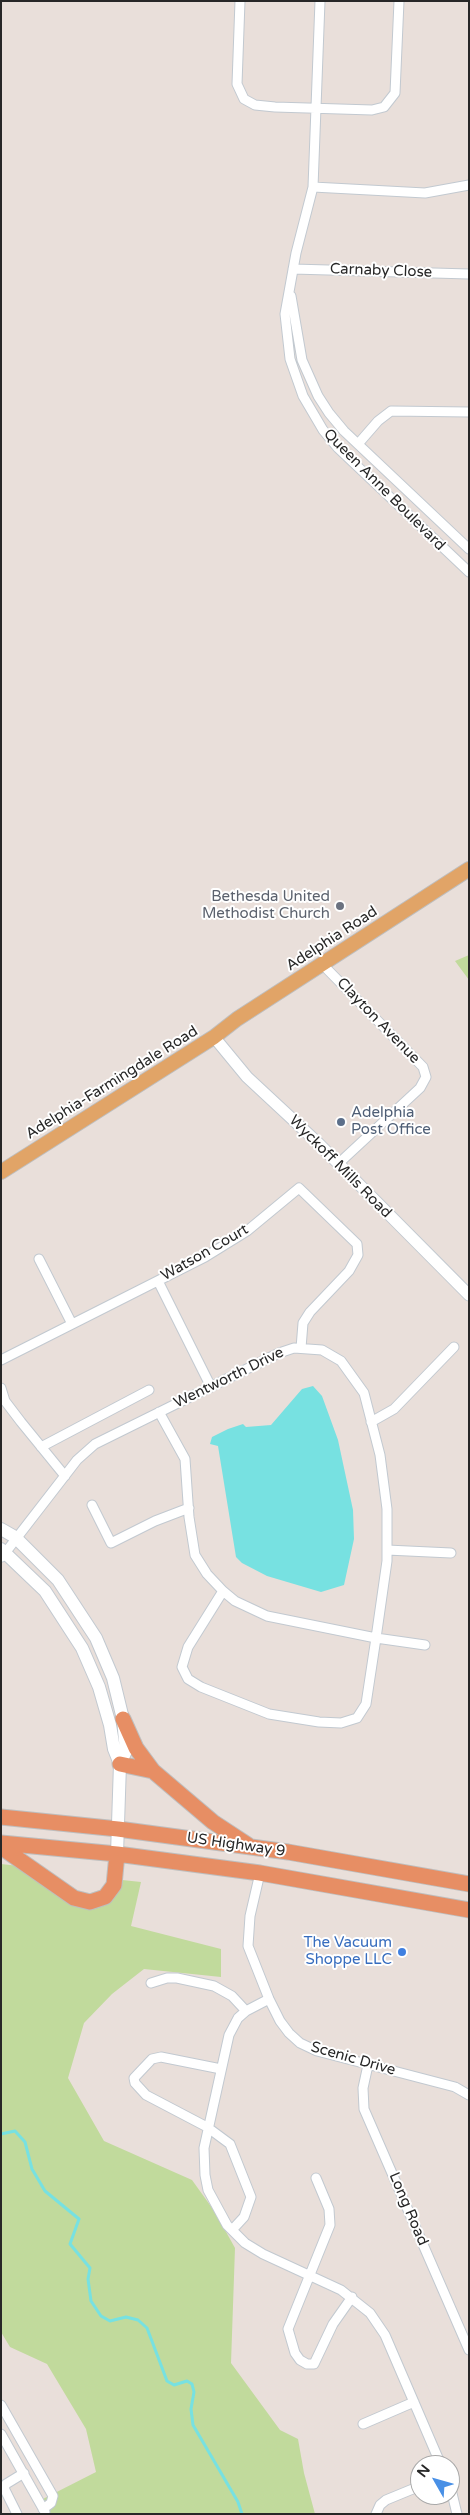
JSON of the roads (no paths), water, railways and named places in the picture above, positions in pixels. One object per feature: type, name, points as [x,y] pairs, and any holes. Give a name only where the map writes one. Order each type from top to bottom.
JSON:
[{"type":"highway","points":[[123,1719],[136,1748],[153,1771],[213,1822],[252,1847]]},
{"type":"highway","points":[[120,1764],[153,1771]]},
{"type":"highway","name":"US Highway 9","points":[[1,1817],[118,1829],[252,1847],[340,1860],[469,1884]]},
{"type":"highway","points":[[1,1845],[74,1898],[90,1902],[105,1897],[114,1885],[117,1854]]},
{"type":"highway","name":"US Highway 9","points":[[1,1845],[117,1854],[260,1873],[469,1910]]},
{"type":"main road","name":"Adelphia Road","points":[[214,1037],[238,1019],[469,869]]},
{"type":"main road","name":"Adelphia-Farmingdale Road","points":[[1,1172],[214,1037]]},
{"type":"main road","points":[[1,1529],[15,1537],[58,1580],[87,1622],[113,1678],[123,1719],[126,1752],[120,1764]]},
{"type":"main road","points":[[2,1553],[44,1591],[82,1648],[99,1687],[110,1724],[114,1749],[120,1764],[117,1854]]},
{"type":"street","points":[[240,1],[237,84],[241,95],[255,105],[316,109],[378,110],[394,97],[397,86],[400,1]]},
{"type":"street","name":"Queen Anne Boulevard","points":[[320,1],[313,187],[284,314],[286,342],[295,377],[310,411],[338,448],[469,572]]},
{"type":"street","points":[[313,187],[425,193],[469,185]]},
{"type":"street","name":"Carnaby Close","points":[[293,268],[469,274]]},
{"type":"street","name":"Queen Anne Boulevard","points":[[290,286],[297,342],[309,378],[329,413],[358,444],[469,549]]},
{"type":"street","points":[[358,444],[378,421],[391,411],[469,412]]},
{"type":"street","name":"Clayton Avenue","points":[[323,965],[423,1067],[426,1077],[420,1088],[338,1164]]},
{"type":"street","name":"Wyckoff Mills Road","points":[[214,1037],[246,1076],[338,1164],[469,1295]]},
{"type":"street","name":"Watson Court","points":[[1,1360],[205,1257],[247,1231],[299,1188],[357,1244],[358,1255],[349,1271],[306,1318],[303,1323],[301,1348]]},
{"type":"street","points":[[39,1259],[72,1324]]},
{"type":"street","points":[[158,1281],[211,1387]]},
{"type":"street","points":[[371,1422],[394,1409],[454,1347]]},
{"type":"street","name":"Wentworth Drive","points":[[2,1553],[77,1460],[95,1444],[159,1412],[211,1387],[279,1353],[294,1348],[322,1350],[341,1361],[364,1393],[380,1455],[387,1509],[387,1550],[376,1638],[267,1616],[235,1601],[206,1574],[195,1555],[185,1458],[159,1412]]},
{"type":"street","points":[[1,1388],[6,1401],[65,1476]]},
{"type":"street","points":[[41,1447],[149,1390]]},
{"type":"street","points":[[92,1505],[111,1543],[155,1521],[189,1508]]},
{"type":"street","points":[[387,1550],[451,1553]]},
{"type":"street","points":[[223,1591],[188,1647],[182,1667],[188,1679],[201,1687],[269,1714],[319,1722],[341,1723],[357,1718],[366,1704],[376,1638],[425,1645]]},
{"type":"street","name":"Scenic Drive","points":[[260,1873],[247,1938],[250,1956],[280,2021],[300,2043],[317,2051],[455,2087],[469,2095]]},
{"type":"street","points":[[151,1983],[167,1978],[177,1978],[214,1986],[232,1996],[246,2011]]},
{"type":"street","points":[[269,1999],[246,2011],[232,2028],[207,2127],[204,2160],[208,2190],[218,2212],[232,2230],[254,2249],[352,2297],[379,2323],[437,2455]]},
{"type":"street","points":[[221,2069],[160,2057],[152,2059],[134,2078],[146,2096],[207,2127],[230,2144],[250,2189],[250,2206],[244,2217],[232,2230]]},
{"type":"street","name":"Long Road","points":[[368,2065],[363,2088],[364,2109],[469,2350]]},
{"type":"street","points":[[316,2178],[329,2208],[330,2225],[288,2329],[296,2353],[306,2364],[314,2364],[333,2324],[352,2297]]},
{"type":"street","points":[[363,2424],[414,2402]]},
{"type":"street","points":[[1,2405],[53,2496],[44,2511],[1,2434]]},
{"type":"street","points":[[17,2514],[4,2488],[6,2484],[24,2474]]},
{"type":"street","points":[[376,2514],[384,2502],[410,2490]]},
{"type":"water","points":[[313,1386],[322,1396],[338,1440],[353,1510],[354,1539],[344,1585],[321,1592],[267,1576],[242,1563],[236,1557],[218,1446],[210,1444],[212,1437],[243,1424],[246,1427],[271,1425],[302,1389]]},
{"type":"waterway","points":[[1,2134],[15,2131],[25,2142],[32,2169],[45,2191],[79,2219],[70,2244],[90,2268],[88,2279],[91,2301],[101,2316],[110,2321],[126,2317],[138,2320],[147,2328],[167,2381],[174,2385],[187,2381],[192,2384],[194,2392],[191,2409],[193,2425],[238,2502],[242,2514]]},
{"type":"place","name":"Bethesda United Methodist Church","points":[[340,906]]},
{"type":"place","name":"Adelphia Post Office","points":[[341,1122]]},
{"type":"place","name":"The Vacuum Shoppe LLC","points":[[402,1952]]}]
